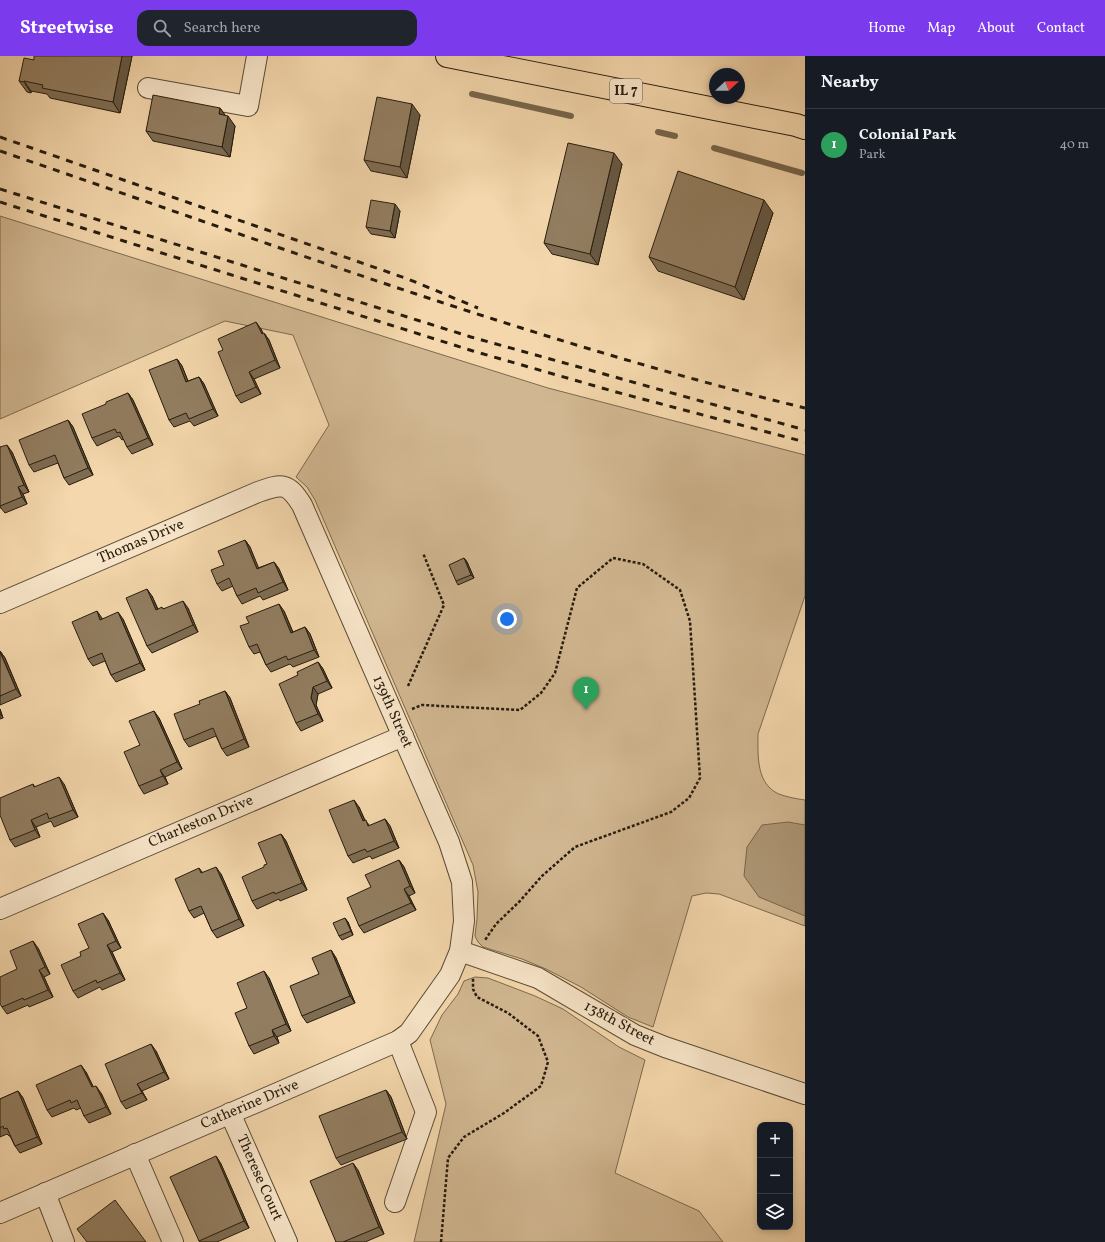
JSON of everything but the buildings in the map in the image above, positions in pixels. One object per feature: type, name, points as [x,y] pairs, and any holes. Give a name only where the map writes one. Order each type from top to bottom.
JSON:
[{"type":"main road","name":"IL 7","points":[[447,56],[805,128]]},
{"type":"street","points":[[148,88],[248,106],[257,56]]},
{"type":"street","name":"Thomas Drive","points":[[0,604],[258,492],[272,487],[284,486]]},
{"type":"street","name":"139th Street","points":[[284,486],[293,491],[302,505],[449,842],[462,882],[464,921],[470,954]]},
{"type":"street","name":"Charleston Drive","points":[[0,909],[403,736]]},
{"type":"street","name":"Catherine Drive","points":[[0,1213],[398,1041],[409,1032],[450,975],[470,954]]},
{"type":"street","name":"138th Street","points":[[470,954],[538,978],[635,1035],[665,1048],[805,1094]]},
{"type":"street","points":[[395,1202],[426,1112],[398,1041]]},
{"type":"street","name":"Therese Court","points":[[230,1114],[287,1242]]},
{"type":"street","points":[[135,1154],[173,1242]]},
{"type":"street","points":[[45,1193],[64,1242]]},
{"type":"path","points":[[408,686],[444,605],[423,554]]},
{"type":"path","points":[[394,716],[422,704],[520,710],[542,693],[554,673],[577,588],[613,558],[643,564],[680,590],[690,621],[700,778],[689,798],[671,812],[575,847],[542,876],[520,901],[496,924],[484,942],[470,954],[473,989],[477,997],[508,1012],[538,1036],[548,1062],[541,1086],[504,1113],[464,1137],[448,1158],[441,1242]]},
{"type":"shaded area","points":[[0,216],[548,388],[805,455],[805,596],[758,734],[758,758],[761,774],[769,787],[781,795],[805,800],[805,926],[719,894],[706,893],[692,896],[653,1027],[628,1017],[581,987],[546,969],[522,959],[483,947],[475,936],[478,892],[473,865],[315,500],[307,487],[296,477],[329,425],[293,335],[225,321],[0,419]]},
{"type":"shaded area","points":[[788,822],[805,825],[805,916],[759,897],[744,876],[747,847],[762,825]]},
{"type":"shaded area","points":[[475,977],[488,978],[535,996],[563,1009],[619,1047],[645,1060],[615,1173],[699,1211],[723,1242],[414,1242],[446,1104],[430,1040],[442,1015],[458,994],[464,981]]},
{"type":"waterway","points":[[472,94],[571,116]]},
{"type":"waterway","points":[[658,132],[675,136]]},
{"type":"waterway","points":[[714,148],[802,173]]},
{"type":"railway","points":[[0,137],[408,279],[478,308]]},
{"type":"railway","points":[[0,151],[299,255],[500,321],[601,352],[805,408]]},
{"type":"railway","points":[[0,189],[471,337],[805,430]]},
{"type":"railway","points":[[0,202],[473,351],[616,392],[805,442]]},
{"type":"place","name":"Colonial Park","points":[[586,710]]}]
